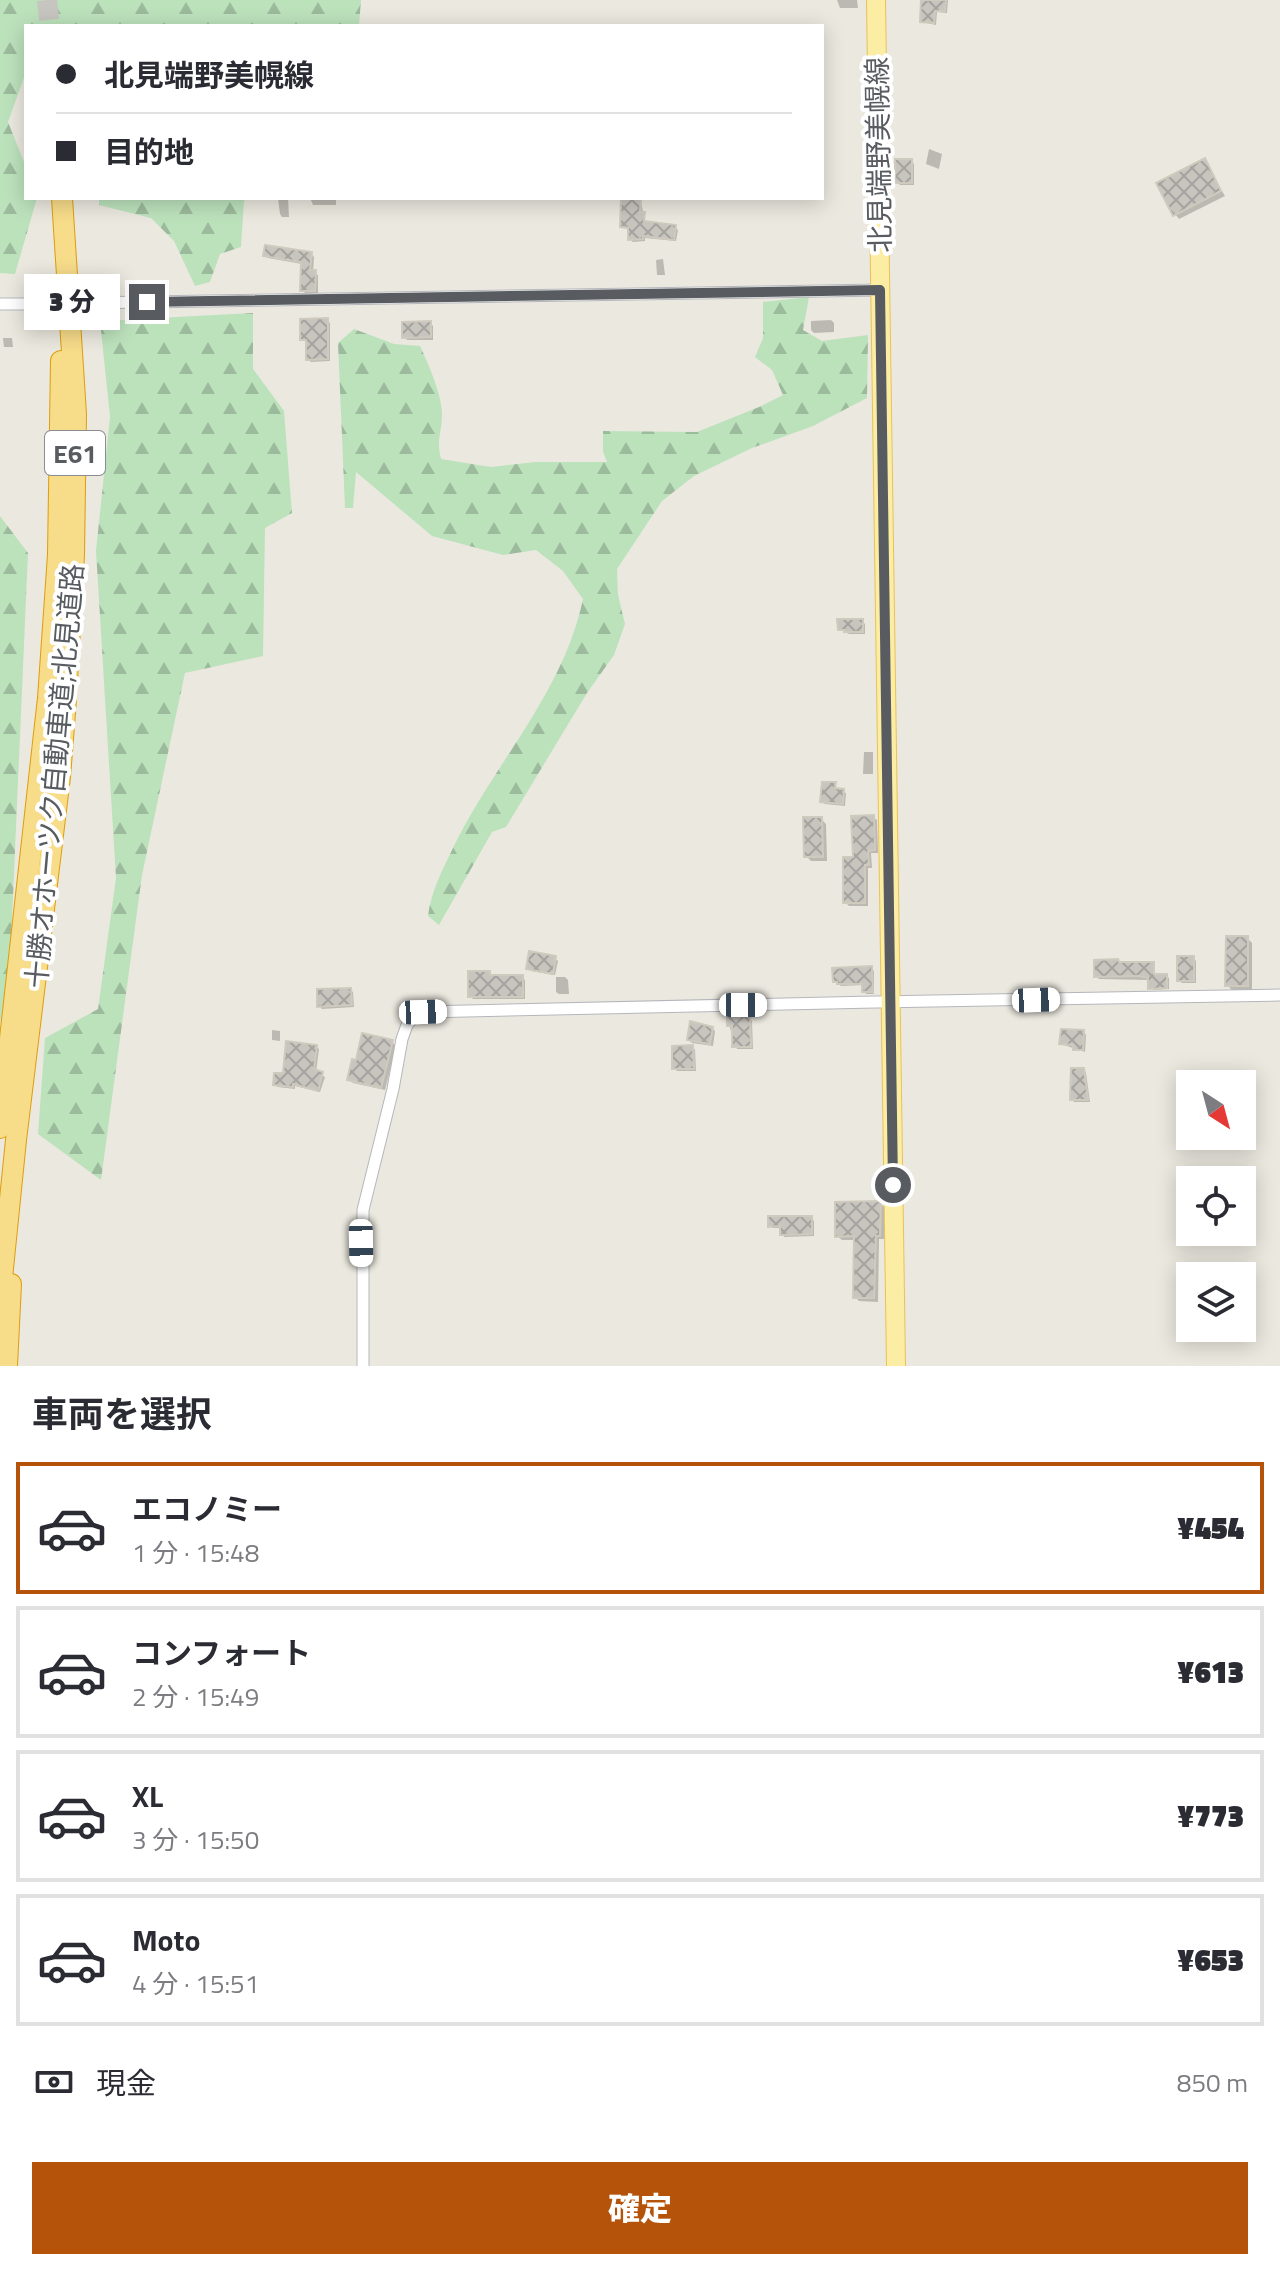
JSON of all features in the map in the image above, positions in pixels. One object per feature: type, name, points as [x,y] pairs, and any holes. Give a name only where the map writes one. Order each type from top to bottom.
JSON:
[{"type":"highway","name":"十勝オホーツク自動車道;北見道路","points":[[26,984],[60,777],[57,699],[62,202]]},
{"type":"highway","name":"十勝オホーツク自動車道;北見道路","points":[[0,1298],[8,1134],[26,984],[38,777],[57,699]]},
{"type":"highway","points":[[7,1366],[8,1134]]},
{"type":"main road","name":"北見端野美幌線","points":[[876,0],[896,1366]]},
{"type":"street","points":[[83,303],[880,290]]},
{"type":"street","points":[[0,304],[40,304]]},
{"type":"street","points":[[363,1366],[363,1210],[402,1039],[415,1015],[423,1012],[625,1006],[890,1004],[1280,995]]},
{"type":"green space","points":[[0,0],[361,0],[359,24],[24,24],[24,78],[8,122],[24,162],[24,200],[36,200],[15,274],[0,273]]},
{"type":"green space","points":[[99,200],[245,200],[241,247],[220,254],[210,282],[195,286],[174,241],[151,218],[99,205]]},
{"type":"green space","points":[[809,297],[803,330],[822,341],[868,335],[867,398],[813,426],[752,448],[694,476],[662,501],[617,569],[618,595],[625,624],[614,655],[587,693],[506,827],[492,832],[439,925],[428,916],[441,873],[470,817],[544,697],[560,666],[583,599],[563,571],[536,550],[503,555],[432,536],[356,472],[353,508],[345,508],[338,343],[354,329],[394,344],[420,346],[440,398],[441,459],[491,467],[535,462],[607,462],[603,452],[603,431],[697,432],[783,395],[772,370],[755,357],[763,338],[763,302]]},
{"type":"green space","points":[[253,313],[253,369],[284,411],[292,513],[265,528],[263,656],[185,673],[142,875],[101,1180],[38,1134],[45,1038],[98,1009],[116,878],[96,551],[110,417],[100,321]]},
{"type":"green space","points":[[0,516],[28,553],[10,965],[0,1024]]},
{"type":"building","points":[[921,0],[946,0],[945,11],[935,11],[934,23],[920,22]]},
{"type":"building","points":[[1205,158],[1221,191],[1173,216],[1156,183]]},
{"type":"building","points":[[895,159],[912,159],[912,183],[895,183]]},
{"type":"building","points":[[621,200],[641,200],[640,212],[645,212],[644,221],[676,225],[674,240],[643,236],[643,239],[628,240],[628,228],[620,227]]},
{"type":"building","points":[[265,245],[312,252],[310,270],[316,270],[315,291],[300,291],[301,262],[263,256]]},
{"type":"building","points":[[328,318],[328,359],[306,360],[306,340],[300,340],[300,319]]},
{"type":"building","points":[[431,321],[431,337],[402,338],[402,322]]},
{"type":"building","points":[[837,619],[863,619],[863,632],[838,630]]},
{"type":"building","points":[[822,782],[836,782],[835,788],[844,789],[843,804],[820,802]]},
{"type":"building","points":[[874,815],[875,850],[868,851],[869,865],[865,865],[865,903],[843,903],[843,857],[853,857],[851,816]]},
{"type":"building","points":[[803,817],[822,817],[823,857],[804,857]]},
{"type":"building","points":[[1226,936],[1248,936],[1248,986],[1225,986]]},
{"type":"building","points":[[529,951],[556,956],[553,974],[526,969]]},
{"type":"building","points":[[1177,956],[1194,956],[1194,981],[1177,981]]},
{"type":"building","points":[[1118,959],[1119,962],[1154,962],[1154,974],[1167,974],[1167,988],[1148,989],[1148,978],[1138,976],[1094,977],[1094,960]]},
{"type":"building","points":[[872,966],[873,992],[862,992],[862,984],[833,982],[832,968]]},
{"type":"building","points":[[468,971],[523,975],[523,997],[468,997]]},
{"type":"building","points":[[351,988],[352,1005],[317,1007],[317,989]]},
{"type":"building","points":[[727,1016],[750,1016],[751,1047],[732,1047],[732,1026],[727,1026]]},
{"type":"building","points":[[690,1021],[713,1027],[710,1044],[687,1040]]},
{"type":"building","points":[[1061,1029],[1084,1030],[1083,1050],[1073,1050],[1073,1045],[1059,1044]]},
{"type":"building","points":[[362,1033],[393,1040],[381,1088],[347,1080],[352,1059],[356,1060]]},
{"type":"building","points":[[286,1041],[317,1045],[314,1069],[323,1072],[318,1091],[293,1084],[293,1087],[273,1085],[274,1073],[283,1073]]},
{"type":"building","points":[[693,1045],[694,1069],[672,1069],[672,1046]]},
{"type":"building","points":[[1071,1068],[1084,1068],[1088,1100],[1070,1100]]},
{"type":"building","points":[[881,1201],[880,1236],[876,1236],[874,1298],[853,1298],[854,1236],[835,1237],[835,1202]]},
{"type":"building","points":[[768,1216],[812,1216],[812,1234],[780,1235],[780,1226],[768,1227]]},
{"type":"tunnel","points":[[47,0],[50,24]]},
{"type":"tunnel","points":[[40,304],[71,303]]},
{"type":"route","points":[[147,302],[880,290],[893,1185]]}]
